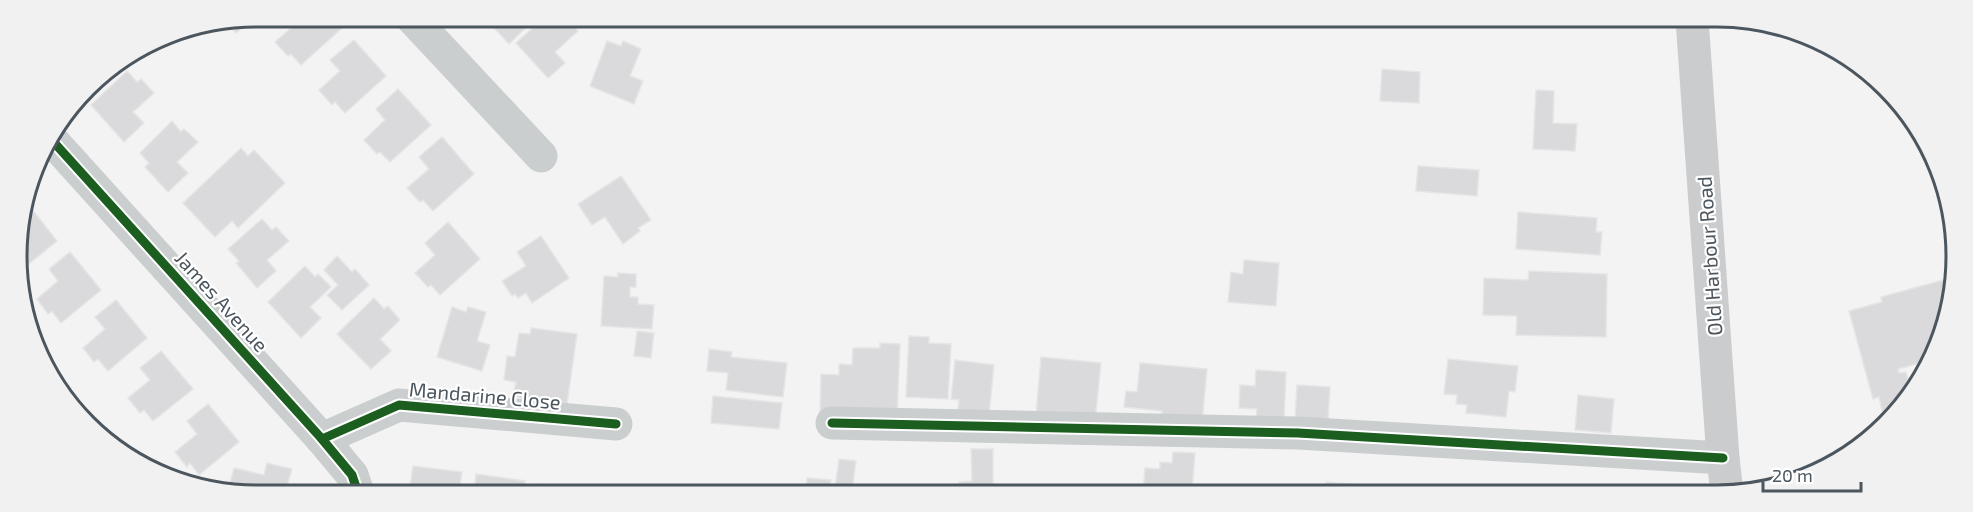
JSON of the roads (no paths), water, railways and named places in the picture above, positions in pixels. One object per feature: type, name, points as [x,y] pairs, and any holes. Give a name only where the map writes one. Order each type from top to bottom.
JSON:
[{"type":"main road","name":"Old Harbour Road","points":[[1693,27],[1726,485]]},
{"type":"street","points":[[422,27],[541,156]]},
{"type":"street","name":"James Avenue","points":[[56,145],[322,439],[351,475],[355,485]]},
{"type":"street","name":"Mandarine Close","points":[[322,439],[399,405],[616,424]]},
{"type":"street","points":[[832,423],[1298,433],[1723,458]]}]
